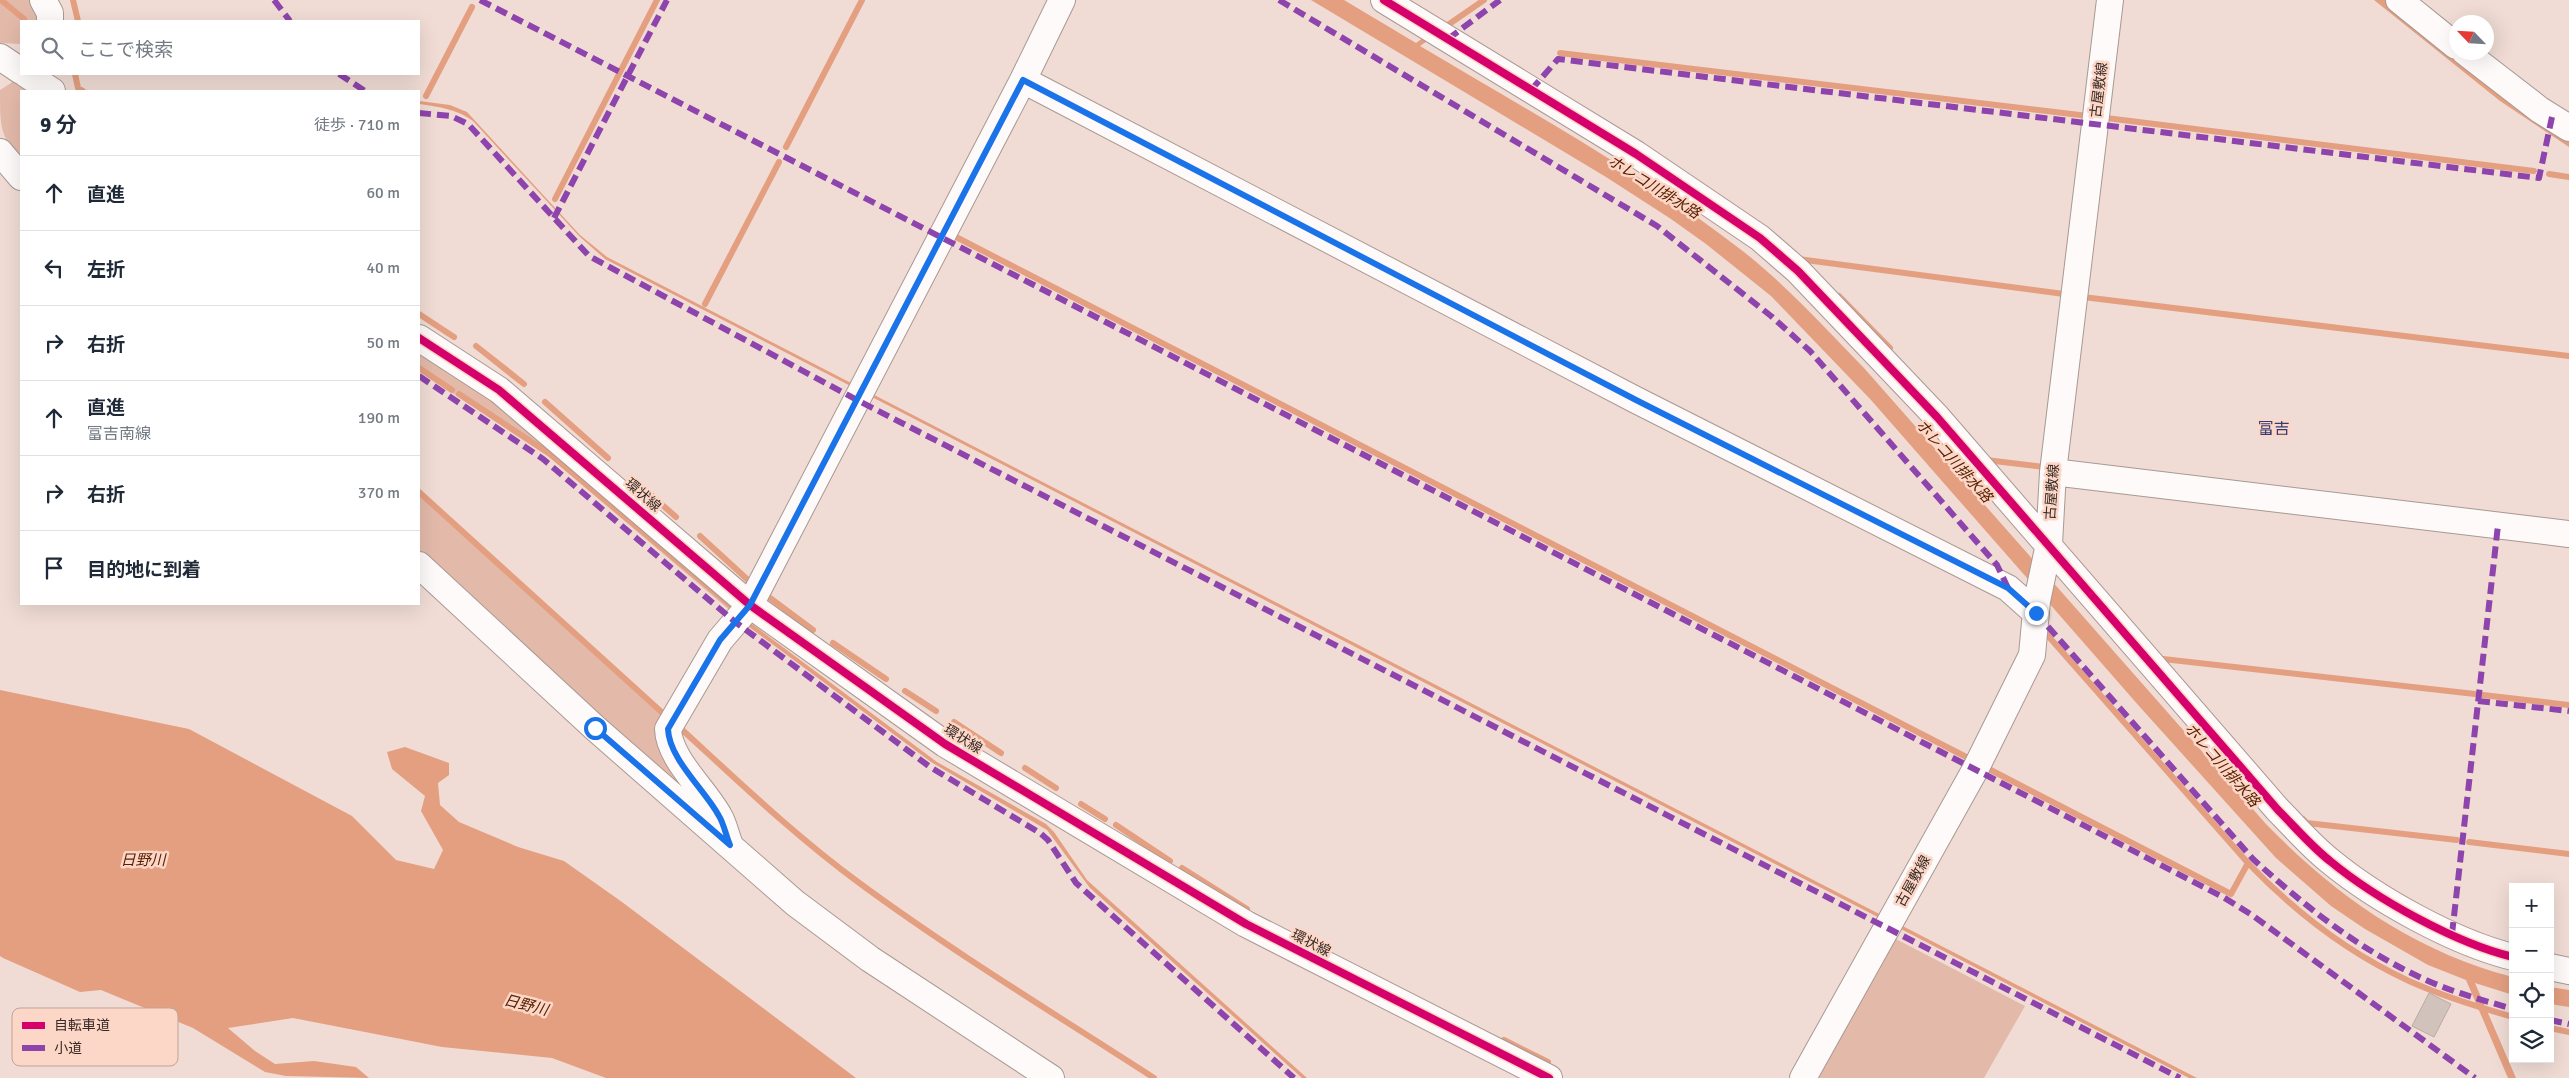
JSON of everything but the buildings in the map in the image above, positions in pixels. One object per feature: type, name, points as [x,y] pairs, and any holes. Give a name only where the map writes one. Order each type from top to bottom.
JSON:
[{"type":"street","points":[[43,0],[50,13],[50,20]]},
{"type":"street","points":[[730,845],[720,816],[675,752],[668,738],[668,729],[720,640],[750,605],[1023,80],[1062,0]]},
{"type":"street","points":[[1384,0],[1636,154],[1760,238],[1798,271],[1836,309],[1937,417],[2047,551],[2278,810],[2329,861],[2372,892],[2432,925],[2509,956]]},
{"type":"street","name":"古屋敷線","points":[[1803,1078],[1975,770],[2032,656],[2036,607],[2047,551],[2053,472],[2110,0]]},
{"type":"street","points":[[2399,0],[2449,40]]},
{"type":"street","points":[[2475,60],[2540,110],[2569,128]]},
{"type":"street","points":[[27,75],[50,90]]},
{"type":"street","points":[[1023,80],[1636,400],[2008,588],[2036,607]]},
{"type":"street","points":[[0,152],[20,176]]},
{"type":"street","name":"環状線","points":[[420,339],[513,401],[750,605],[945,744],[1246,924],[1549,1078]]},
{"type":"street","points":[[2053,472],[2569,534]]},
{"type":"street","points":[[420,566],[595,728],[795,903],[870,959],[1051,1078]]},
{"type":"street","points":[[2554,968],[2569,971]]},
{"type":"shaded area","points":[[0,0],[30,0],[39,20],[20,20],[20,44],[0,43]]},
{"type":"shaded area","points":[[14,81],[20,82],[30,90],[20,90],[20,162],[5,137],[1,123],[0,90]]},
{"type":"shaded area","points":[[420,350],[493,399],[733,602],[734,614],[548,456],[420,372]]},
{"type":"shaded area","points":[[420,496],[667,721],[714,822],[420,554]]},
{"type":"shaded area","points":[[1894,938],[2025,1006],[1984,1078],[1816,1078]]},
{"type":"water","points":[[1311,0],[1344,0],[1416,43],[1441,25],[1445,29],[1420,46],[1626,169],[1706,223],[1775,279],[1864,368],[2266,824],[2293,850],[2320,875],[2379,918],[2442,952],[2509,976],[2509,994],[2475,983],[2516,1078],[2508,1078],[2466,980],[2428,965],[2365,929],[2331,906],[2276,858],[2139,706],[1871,400],[1771,296],[1706,244],[1606,177]]},
{"type":"water","points":[[2374,0],[2388,0],[2449,45],[2449,60],[2468,60],[2569,135],[2569,147],[2500,101]]},
{"type":"water","points":[[420,101],[450,105],[467,112],[580,235],[607,257],[2197,1078],[2189,1078],[605,259],[579,236],[473,121],[454,111],[420,104]]},
{"type":"water","points":[[748,621],[937,762],[1046,824],[1054,832],[1087,880],[1307,1078],[1302,1078],[1090,888],[1047,830],[931,762],[745,624]]},
{"type":"water","name":"日野川","points":[[0,690],[189,729],[352,816],[396,860],[434,869],[443,850],[421,811],[425,796],[392,769],[387,752],[405,747],[449,763],[449,775],[438,783],[440,805],[459,822],[518,847],[564,861],[622,902],[856,1078],[606,1078],[552,1058],[442,1047],[293,1018],[228,1028],[255,1051],[275,1064],[314,1061],[356,1067],[369,1078],[286,1076],[265,1072],[193,1028],[178,1022],[178,1008],[145,1008],[101,990],[80,992],[0,956]]},
{"type":"water","points":[[2554,988],[2569,990],[2569,1007],[2554,1005]]},
{"type":"waterway","points":[[1,0],[24,19]]},
{"type":"waterway","points":[[73,0],[78,20]]},
{"type":"waterway","points":[[555,199],[657,0]]},
{"type":"waterway","points":[[786,147],[862,0]]},
{"type":"waterway","points":[[1442,29],[1484,0]]},
{"type":"waterway","points":[[426,96],[472,7]]},
{"type":"waterway","points":[[1560,53],[2088,116]]},
{"type":"waterway","points":[[75,75],[78,88],[81,90]]},
{"type":"waterway","points":[[2106,118],[2534,171]]},
{"type":"waterway","points":[[705,304],[779,162]]},
{"type":"waterway","points":[[2549,174],[2569,177]]},
{"type":"waterway","points":[[956,237],[1974,761]]},
{"type":"waterway","points":[[1798,259],[2064,294]]},
{"type":"waterway","points":[[1839,296],[1890,348]]},
{"type":"waterway","points":[[2083,297],[2569,356]]},
{"type":"waterway","points":[[420,315],[454,337]]},
{"type":"waterway","points":[[476,346],[524,384]]},
{"type":"waterway","points":[[420,369],[452,390]]},
{"type":"waterway","points":[[459,394],[550,454],[730,605]]},
{"type":"waterway","points":[[545,402],[608,458]]},
{"type":"waterway","points":[[1986,460],[2044,467]]},
{"type":"waterway","points":[[633,479],[676,517]]},
{"type":"waterway","points":[[420,493],[668,718]]},
{"type":"waterway","points":[[700,536],[748,580]]},
{"type":"waterway","points":[[770,598],[813,630]]},
{"type":"waterway","points":[[2042,629],[2248,863],[2303,914],[2343,944],[2386,970],[2434,992],[2509,1016]]},
{"type":"waterway","points":[[833,643],[886,679]]},
{"type":"waterway","points":[[2160,660],[2475,694]]},
{"type":"waterway","points":[[905,691],[936,711]]},
{"type":"waterway","points":[[2483,695],[2569,705]]},
{"type":"waterway","points":[[954,722],[1001,753]]},
{"type":"waterway","points":[[678,726],[788,826],[858,882],[967,958],[1154,1078]]},
{"type":"waterway","points":[[1983,766],[2231,894],[2248,863]]},
{"type":"waterway","points":[[1025,768],[1056,788]]},
{"type":"waterway","points":[[1081,804],[1105,819]]},
{"type":"waterway","points":[[2303,819],[2307,823],[2457,840]]},
{"type":"waterway","points":[[1116,825],[1170,861]]},
{"type":"waterway","points":[[2469,842],[2569,854]]},
{"type":"waterway","points":[[1182,868],[1247,909]]},
{"type":"waterway","points":[[2554,1029],[2569,1032]]},
{"type":"waterway","points":[[1504,1040],[1548,1062]]},
{"type":"marked path","points":[[274,0],[289,20]]},
{"type":"marked path","points":[[480,0],[2223,897],[2252,915],[2475,1078]]},
{"type":"marked path","points":[[554,218],[667,0]]},
{"type":"marked path","points":[[1279,0],[1657,226],[1771,316],[1810,351],[1997,565],[2008,588]]},
{"type":"marked path","points":[[1448,39],[1500,0]]},
{"type":"marked path","points":[[1531,90],[1558,59],[2539,178],[2552,117]]},
{"type":"marked path","points":[[341,75],[363,90]]},
{"type":"marked path","points":[[420,113],[451,116],[468,124],[589,256],[857,400],[2180,1078]]},
{"type":"marked path","points":[[420,377],[543,459],[734,621],[930,767],[1040,833],[1048,840],[1076,883],[1294,1078]]},
{"type":"marked path","points":[[2452,934],[2498,525]]},
{"type":"marked path","points":[[2036,613],[2253,859],[2297,897],[2366,948],[2417,976],[2469,996],[2509,1008]]},
{"type":"marked path","points":[[2478,701],[2569,711]]},
{"type":"marked path","points":[[2554,1021],[2569,1024]]},
{"type":"cycle path","points":[[1384,0],[1636,154],[1760,238],[1798,271],[1937,417],[2278,810],[2316,849],[2370,890],[2417,918],[2466,941],[2509,956]]},
{"type":"cycle path","points":[[420,339],[499,390],[750,605],[945,744],[1246,924],[1549,1078]]},
{"type":"district","name":"富吉","points":[[2274,429]]},
{"type":"route","points":[[595,728],[730,845],[720,816],[675,752],[668,738],[668,729],[729,626],[750,605],[1023,80],[1636,400],[2008,588],[2036,613]]},
{"type":"water label","name":"ホレコ川排水路","points":[[1654,187]]},
{"type":"water label","name":"ホレコ川排水路","points":[[1954,461]]},
{"type":"water label","name":"ホレコ川排水路","points":[[2222,765]]}]
